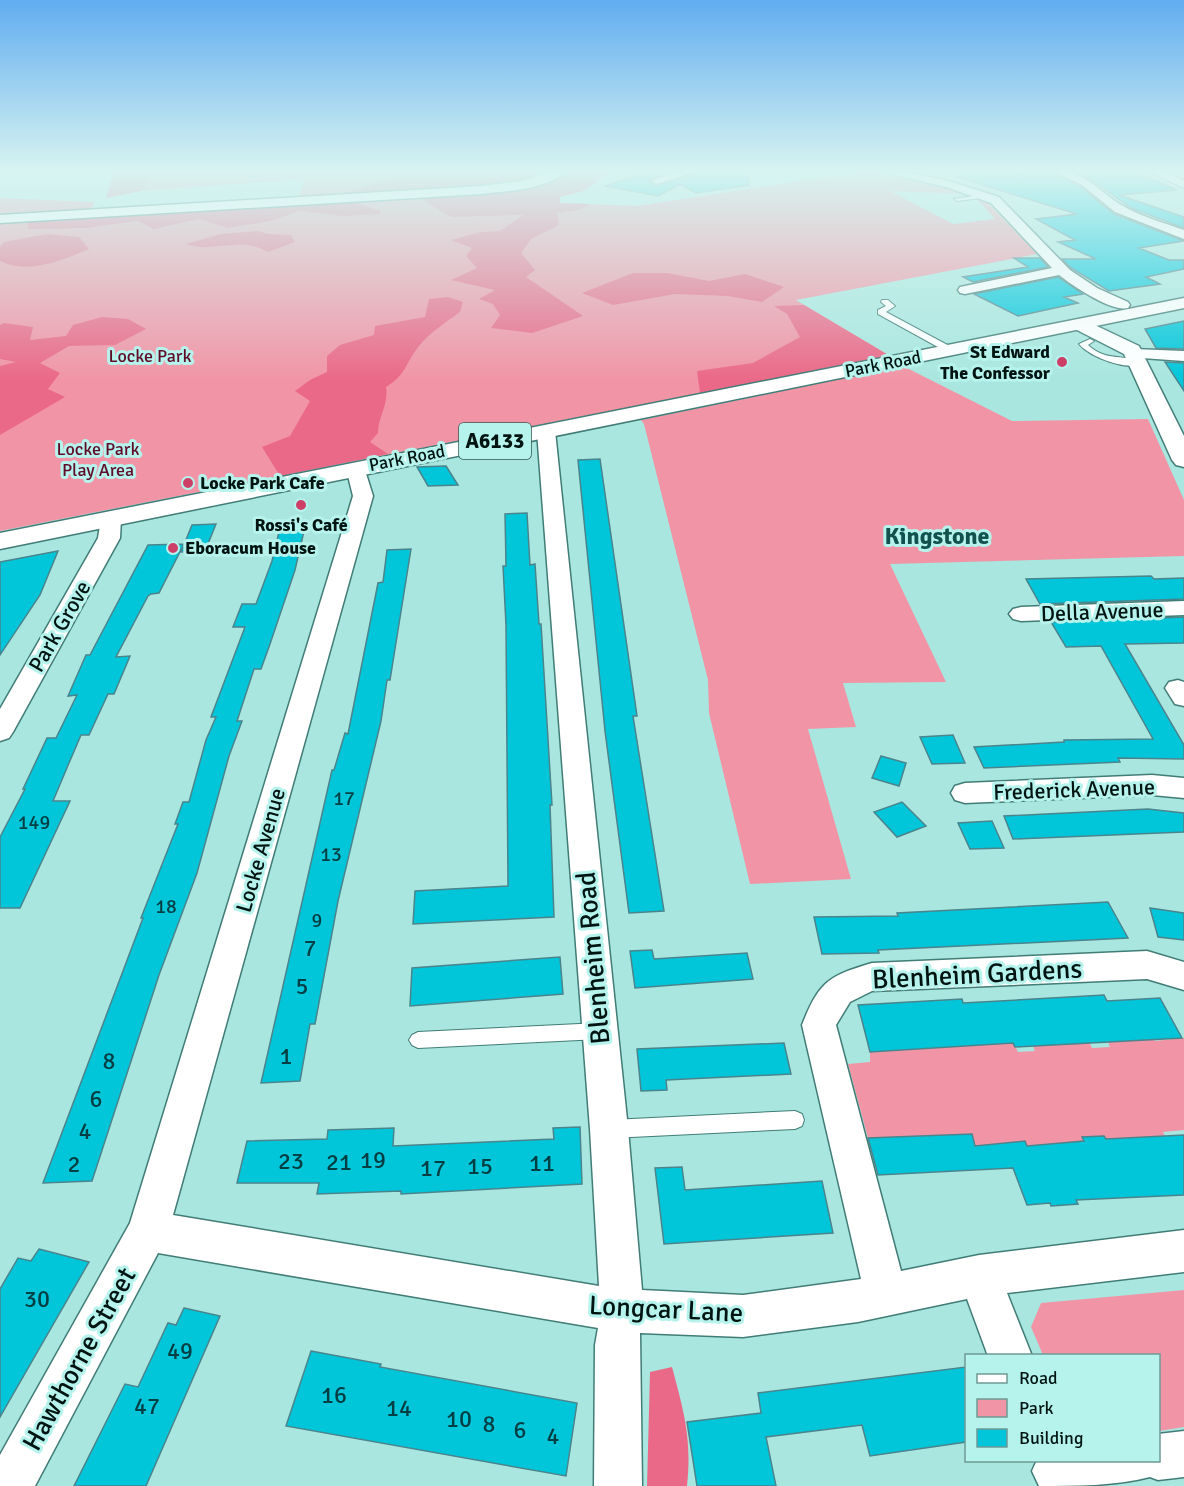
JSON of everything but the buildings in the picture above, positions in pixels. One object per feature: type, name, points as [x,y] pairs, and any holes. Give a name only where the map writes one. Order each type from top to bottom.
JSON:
[{"type":"main road","name":"A6133","points":[[1127,309],[1184,292]]},
{"type":"main road","name":"A6133","points":[[1127,309],[1184,303]]},
{"type":"main road","name":"Park Road","points":[[0,541],[1080,324],[1127,309]]},
{"type":"main road","points":[[1080,324],[1130,353],[1184,460]]},
{"type":"street","points":[[1035,241],[1062,270],[1092,291],[1127,309]]},
{"type":"street","points":[[965,290],[1062,270]]},
{"type":"street","points":[[1130,353],[1184,356]]},
{"type":"street","name":"Blenheim Road","points":[[546,431],[609,1129],[622,1311],[617,1345],[618,1486]]},
{"type":"street","name":"Locke Avenue","points":[[148,1231],[363,496],[356,468]]},
{"type":"street","name":"Park Grove","points":[[0,732],[10,697],[109,538],[111,519]]},
{"type":"street","name":"Della Avenue","points":[[1021,614],[1184,608]]},
{"type":"street","name":"Frederick Avenue","points":[[965,793],[1152,785],[1184,788]]},
{"type":"street","name":"Blenheim Gardens","points":[[886,1295],[819,1025],[828,1000],[847,984],[872,977],[1147,965],[1184,976]]},
{"type":"street","name":"Longcar Lane","points":[[148,1231],[622,1311],[743,1316],[858,1301],[979,1276],[1184,1251]]},
{"type":"street","name":"Hawthorne Street","points":[[9,1486],[148,1231]]},
{"type":"street","points":[[979,1276],[1009,1354]]},
{"type":"street","points":[[1160,1457],[1184,1454]]},
{"type":"street","points":[[1056,1473],[1128,1462]]},
{"type":"lane","points":[[885,302],[891,306],[881,312],[950,350]]},
{"type":"lane","points":[[1080,324],[1086,349],[1104,357],[1130,353]]},
{"type":"lane","points":[[418,1040],[600,1031]]},
{"type":"lane","points":[[609,1129],[795,1120]]},
{"type":"green space","name":"Locke Park","points":[[0,241],[1025,241],[1037,254],[796,300],[890,356],[0,531]]},
{"type":"green space","points":[[903,366],[1012,421],[1148,419],[1184,500],[1184,556],[890,564],[946,682],[843,683],[856,727],[808,729],[851,879],[750,884],[709,713],[708,680],[644,424],[641,420]]},
{"type":"green space","points":[[1143,1018],[1155,1041],[1184,1038],[1184,1130],[1163,1132],[1173,1152],[1106,1140],[1104,1136],[1083,1137],[1091,1157],[1053,1144],[1027,1146],[1025,1141],[976,1147],[971,1134],[868,1138],[848,1064],[870,1062],[870,1052],[902,1050],[1007,1029],[1018,1052],[1035,1051],[1033,1046],[1081,1025],[1092,1048],[1110,1047],[1108,1042]]},
{"type":"green space","points":[[1184,1290],[1184,1427],[1160,1431],[1160,1354],[1043,1354],[1031,1327],[1041,1303]]},
{"type":"shaded area","points":[[83,241],[89,249],[57,261],[22,267],[0,261],[0,247],[4,242]]},
{"type":"shaded area","points":[[195,241],[295,242],[268,252],[247,245],[197,247],[186,244]]},
{"type":"shaded area","points":[[455,241],[529,241],[521,253],[535,270],[526,277],[583,316],[532,333],[491,328],[500,315],[493,304],[479,299],[495,290],[451,280],[477,268],[466,256],[472,248]]},
{"type":"shaded area","points":[[633,273],[667,273],[709,281],[745,274],[784,287],[762,302],[728,296],[675,294],[613,305],[582,293]]},
{"type":"shaded area","points":[[448,297],[463,302],[460,312],[425,339],[401,374],[386,387],[386,399],[378,433],[370,442],[388,454],[280,476],[262,447],[290,436],[310,401],[295,391],[310,380],[327,372],[327,356],[340,345],[374,335],[375,326],[425,317],[429,299]]},
{"type":"shaded area","points":[[804,305],[890,356],[700,393],[697,371],[753,363],[800,337],[787,314],[774,306]]},
{"type":"shaded area","points":[[102,317],[128,319],[146,329],[115,345],[69,346],[40,363],[60,373],[48,389],[65,397],[0,435],[0,366],[16,362],[0,359],[0,325],[4,323],[33,327],[30,340],[66,336],[73,325]]},
{"type":"shaded area","points":[[672,1367],[688,1440],[687,1486],[647,1486],[650,1372]]},
{"type":"place","name":"St Edward The Confessor","points":[[1062,362]]},
{"type":"place","name":"Locke Park Cafe","points":[[188,483]]},
{"type":"place","name":"Rossi's Café","points":[[301,505]]},
{"type":"place","name":"Eboracum House","points":[[173,548]]},
{"type":"district","name":"Kingstone","points":[[937,536]]},
{"type":"park label","name":"Locke Park Play Area","points":[[98,459]]}]
